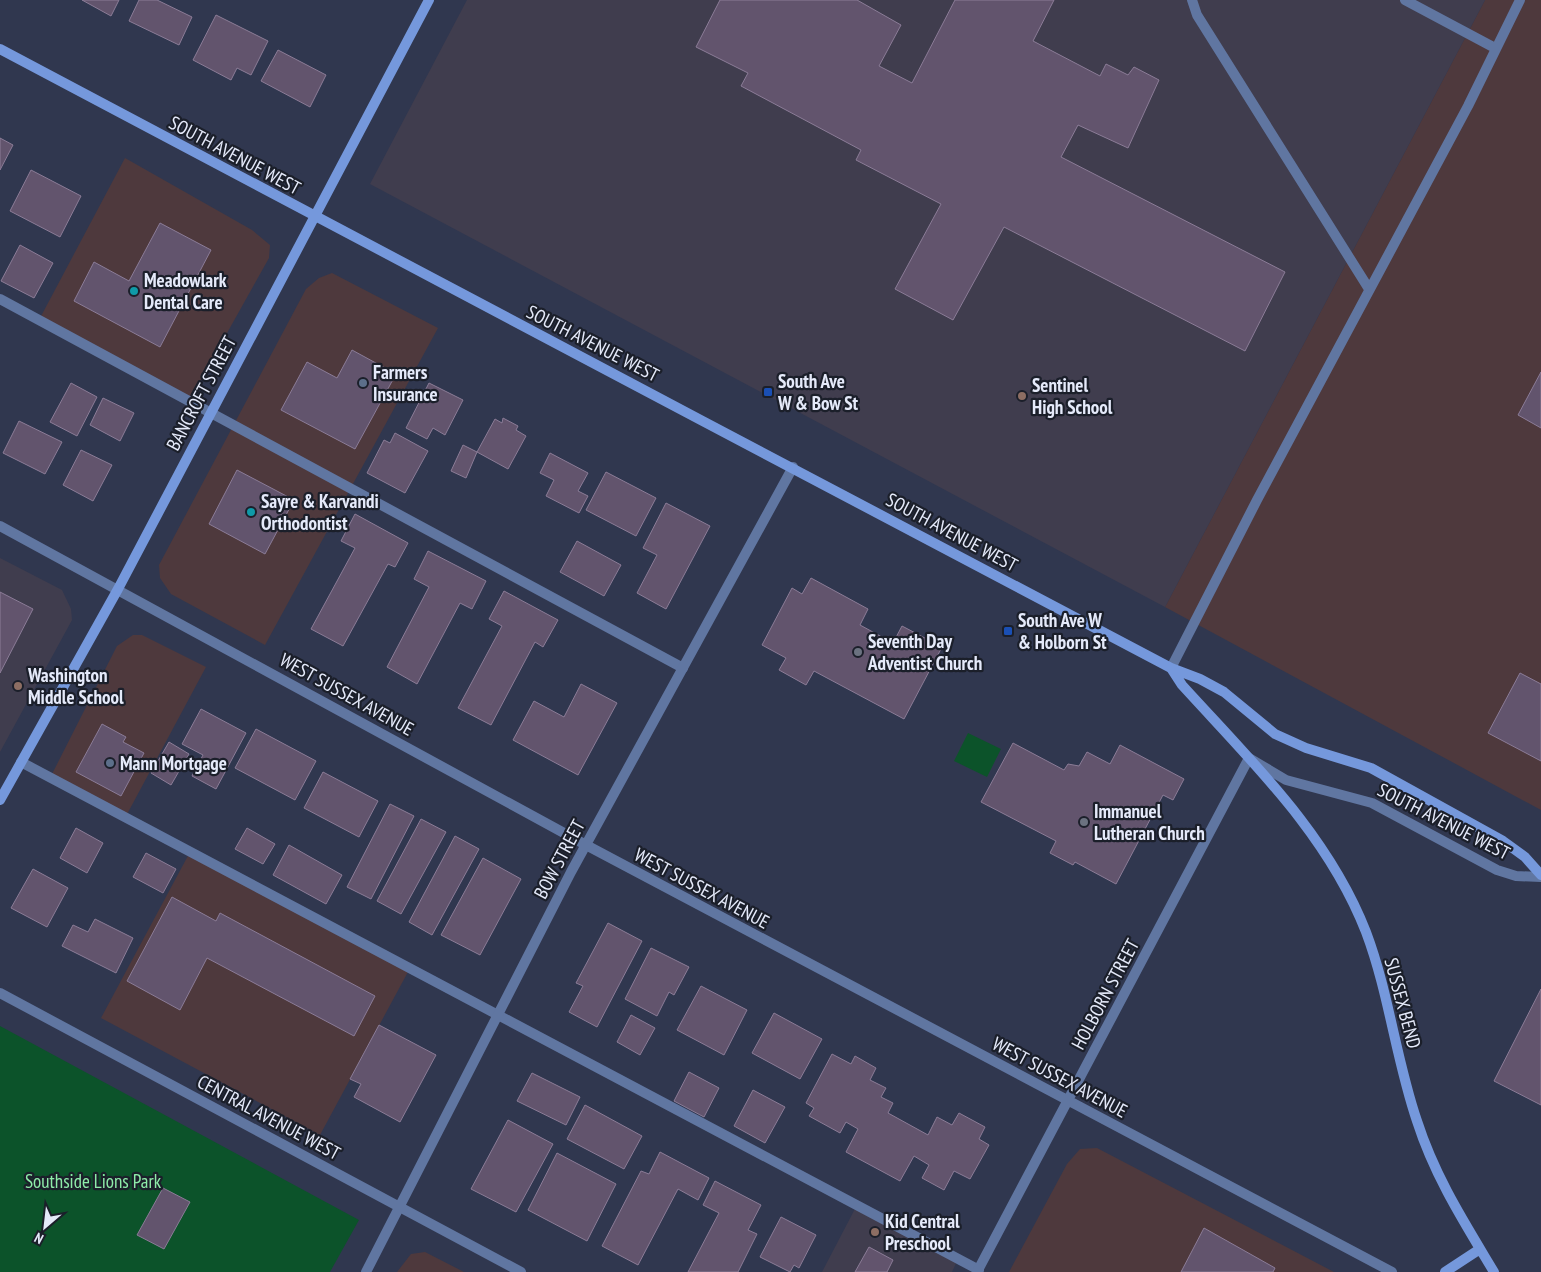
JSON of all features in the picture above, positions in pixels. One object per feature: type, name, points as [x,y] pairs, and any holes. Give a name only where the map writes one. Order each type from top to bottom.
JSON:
[{"type":"street","points":[[1192,0],[1197,15],[1369,289]]},
{"type":"street","points":[[1405,0],[1495,48]]},
{"type":"street","points":[[1171,668],[1257,500],[1468,106],[1520,0]]},
{"type":"street","name":"BANCROFT STREET","points":[[0,800],[118,589],[314,218],[424,2]]},
{"type":"street","name":"SOUTH AVENUE WEST","points":[[0,49],[314,218],[794,467],[1171,668],[1200,679],[1224,692],[1275,734],[1306,748],[1371,768],[1495,836],[1525,857],[1541,876]]},
{"type":"street","points":[[0,299],[683,668]]},
{"type":"street","name":"BOW STREET","points":[[366,1272],[586,846],[794,467]]},
{"type":"street","name":"WEST SUSSEX AVENUE","points":[[0,526],[586,846],[1392,1272]]},
{"type":"street","name":"SOUTH AVENUE WEST","points":[[1171,668],[1182,685],[1250,758],[1286,780],[1372,803],[1497,870],[1516,876],[1541,876]]},
{"type":"street","name":"HOLBORN STREET","points":[[978,1271],[1250,758]]},
{"type":"street","name":"SUSSEX BEND","points":[[1250,758],[1298,814],[1335,870],[1366,932],[1378,971],[1416,1120],[1441,1182],[1460,1218],[1494,1272]]},
{"type":"street","points":[[21,762],[409,970],[500,1015],[978,1271]]},
{"type":"street","name":"CENTRAL AVENUE WEST","points":[[0,993],[401,1206],[521,1272]]},
{"type":"street","points":[[1445,1272],[1480,1249]]},
{"type":"shaded area","name":"Sentinel High School","points":[[467,0],[1485,0],[1165,607],[370,184]]},
{"type":"shaded area","points":[[1485,0],[1541,0],[1541,810],[1165,607]]},
{"type":"shaded area","points":[[125,158],[252,230],[270,245],[269,258],[189,401],[39,320]]},
{"type":"shaded area","points":[[332,273],[438,328],[265,645],[171,594],[160,578],[159,565],[306,289],[319,278]]},
{"type":"shaded area","name":"Washington Middle School","points":[[0,558],[62,590],[71,609],[72,620],[0,752]]},
{"type":"shaded area","points":[[133,635],[142,635],[206,667],[125,818],[50,778],[117,646]]},
{"type":"shaded area","points":[[190,852],[409,970],[320,1135],[101,1018]]},
{"type":"shaded area","points":[[1097,1148],[1334,1272],[1009,1272],[1067,1164],[1080,1149]]},
{"type":"shaded area","name":"Kid Central Preschool","points":[[857,1205],[958,1259],[952,1272],[822,1272]]},
{"type":"shaded area","points":[[425,1252],[464,1272],[397,1272],[411,1254]]},
{"type":"green space","points":[[968,733],[1001,749],[987,777],[954,761]]},
{"type":"green space","name":"Southside Lions Park","points":[[0,1026],[359,1220],[330,1272],[0,1272]]},
{"type":"building","points":[[82,0],[119,0],[111,16]]},
{"type":"building","points":[[139,0],[157,0],[192,17],[179,45],[129,21]]},
{"type":"building","points":[[720,0],[857,0],[901,25],[879,66],[912,83],[955,0],[1054,0],[1033,41],[1100,76],[1106,64],[1128,75],[1134,67],[1159,80],[1128,148],[1078,125],[1061,157],[1285,272],[1245,351],[1004,227],[953,320],[895,289],[941,204],[856,160],[861,150],[741,86],[748,73],[696,47]]},
{"type":"building","points":[[216,15],[268,41],[251,75],[237,68],[231,80],[193,60]]},
{"type":"building","points":[[278,50],[326,75],[310,107],[261,81]]},
{"type":"building","points":[[0,138],[13,145],[0,170]]},
{"type":"building","points":[[31,170],[81,196],[60,237],[10,211]]},
{"type":"building","name":"Meadowlark Dental Care","points":[[160,223],[211,250],[160,347],[74,301],[94,262],[129,281]]},
{"type":"building","points":[[20,245],[53,263],[34,298],[1,281]]},
{"type":"building","points":[[352,350],[396,374],[355,449],[281,410],[307,362],[337,378]]},
{"type":"building","points":[[1541,372],[1541,428],[1518,415]]},
{"type":"building","points":[[71,383],[97,397],[77,436],[50,422]]},
{"type":"building","points":[[429,383],[463,400],[445,435],[433,428],[427,439],[406,428]]},
{"type":"building","points":[[103,398],[134,413],[120,441],[90,425]]},
{"type":"building","points":[[503,418],[518,426],[516,430],[526,436],[508,469],[477,452],[495,419],[502,423]]},
{"type":"building","points":[[19,421],[62,442],[45,474],[3,453]]},
{"type":"building","points":[[395,433],[428,451],[405,493],[367,473],[384,440],[390,443]]},
{"type":"building","points":[[463,445],[477,452],[466,478],[451,471]]},
{"type":"building","points":[[81,450],[112,465],[93,501],[63,485]]},
{"type":"building","points":[[550,453],[588,473],[578,491],[588,496],[579,513],[546,496],[554,480],[540,473]]},
{"type":"building","name":"Sayre & Karvandi Orthodontist","points":[[237,470],[294,500],[265,554],[209,524]]},
{"type":"building","points":[[606,472],[656,498],[636,536],[586,510]]},
{"type":"building","points":[[666,503],[710,526],[666,609],[637,593],[657,555],[643,548]]},
{"type":"building","points":[[355,514],[408,543],[395,567],[388,564],[343,646],[311,629],[355,548],[341,541]]},
{"type":"building","points":[[577,541],[621,565],[604,596],[560,572]]},
{"type":"building","points":[[428,551],[486,581],[472,609],[460,603],[417,684],[387,667],[429,587],[414,579]]},
{"type":"building","name":"Seventh Day Adventist Church","points":[[811,578],[868,609],[860,625],[893,643],[902,626],[942,647],[904,719],[814,671],[806,685],[779,670],[786,658],[762,645],[792,588],[802,594]]},
{"type":"building","points":[[504,591],[558,620],[543,647],[535,642],[491,725],[458,708],[502,626],[489,619]]},
{"type":"building","points":[[0,592],[33,609],[0,673]]},
{"type":"building","points":[[1520,673],[1541,684],[1541,761],[1488,733]]},
{"type":"building","points":[[581,684],[617,703],[578,775],[513,740],[534,701],[564,717]]},
{"type":"building","points":[[201,709],[246,733],[216,789],[192,776],[203,755],[182,744]]},
{"type":"building","name":"Mann Mortgage","points":[[102,724],[126,737],[123,742],[144,753],[121,796],[76,772]]},
{"type":"building","points":[[256,729],[316,761],[295,800],[235,768]]},
{"type":"building","points":[[169,742],[189,754],[171,785],[151,773]]},
{"type":"building","name":"Immanuel Lutheran Church","points":[[1013,743],[1064,770],[1068,764],[1079,766],[1087,752],[1110,764],[1120,745],[1184,779],[1173,800],[1163,795],[1116,884],[1075,862],[1073,865],[1050,853],[1056,841],[981,802]]},
{"type":"building","points":[[323,772],[378,801],[359,837],[304,808]]},
{"type":"building","points":[[390,804],[414,816],[371,899],[347,887]]},
{"type":"building","points":[[421,819],[446,832],[401,914],[377,901]]},
{"type":"building","points":[[76,828],[103,843],[87,873],[60,858]]},
{"type":"building","points":[[247,828],[275,844],[263,864],[235,849]]},
{"type":"building","points":[[455,836],[479,849],[432,935],[409,922]]},
{"type":"building","points":[[289,845],[342,875],[326,904],[273,875]]},
{"type":"building","points":[[146,853],[176,869],[163,893],[133,877]]},
{"type":"building","points":[[483,858],[521,879],[480,955],[441,935]]},
{"type":"building","points":[[33,869],[68,888],[47,927],[11,908]]},
{"type":"building","points":[[172,897],[216,921],[220,913],[375,996],[354,1036],[207,958],[180,1010],[127,981]]},
{"type":"building","points":[[95,919],[133,938],[116,973],[62,946],[73,925],[88,932]]},
{"type":"building","points":[[608,923],[642,941],[597,1027],[569,1012],[583,986],[576,983]]},
{"type":"building","points":[[651,948],[689,967],[674,995],[669,992],[657,1016],[625,999]]},
{"type":"building","points":[[701,986],[747,1010],[724,1055],[677,1030]]},
{"type":"building","points":[[1541,989],[1541,1105],[1494,1081]]},
{"type":"building","points":[[774,1013],[822,1039],[800,1079],[752,1053]]},
{"type":"building","points":[[631,1015],[655,1028],[640,1055],[617,1042]]},
{"type":"building","points":[[379,1025],[436,1055],[400,1122],[354,1097],[361,1084],[350,1079]]},
{"type":"building","points":[[832,1054],[851,1064],[855,1056],[876,1068],[870,1080],[886,1088],[881,1097],[893,1103],[888,1113],[928,1135],[937,1117],[952,1125],[959,1113],[985,1127],[979,1139],[989,1145],[970,1179],[954,1171],[944,1190],[922,1178],[929,1165],[914,1156],[900,1181],[846,1152],[858,1129],[846,1122],[840,1133],[809,1116],[814,1108],[806,1103]]},
{"type":"building","points":[[689,1072],[719,1088],[704,1117],[674,1101]]},
{"type":"building","points":[[532,1073],[580,1097],[566,1125],[517,1101]]},
{"type":"building","points":[[753,1090],[785,1107],[765,1143],[734,1126]]},
{"type":"building","points":[[585,1105],[642,1136],[624,1169],[567,1139]]},
{"type":"building","points":[[508,1120],[553,1144],[516,1212],[471,1189]]},
{"type":"building","points":[[660,1152],[709,1178],[698,1200],[678,1189],[638,1265],[602,1246],[641,1171],[649,1174]]},
{"type":"building","points":[[557,1153],[616,1184],[587,1241],[528,1210]]},
{"type":"building","points":[[715,1181],[761,1205],[748,1230],[757,1234],[738,1272],[688,1272],[719,1213],[703,1205]]},
{"type":"building","points":[[163,1188],[190,1202],[164,1249],[137,1235]]},
{"type":"building","points":[[781,1217],[816,1235],[799,1268],[794,1265],[790,1272],[760,1257]]},
{"type":"building","points":[[1204,1228],[1275,1268],[1273,1272],[1181,1272]]},
{"type":"building","points":[[869,1247],[893,1260],[887,1272],[855,1272]]},
{"type":"place","name":"Meadowlark Dental Care","points":[[134,291]]},
{"type":"place","name":"Farmers Insurance","points":[[363,383]]},
{"type":"place","name":"South Ave W & Bow St","points":[[768,392]]},
{"type":"place","name":"Sentinel High School","points":[[1022,396]]},
{"type":"place","name":"Sayre & Karvandi Orthodontist","points":[[251,512]]},
{"type":"place","name":"South Ave W & Holborn St","points":[[1008,631]]},
{"type":"place","name":"Seventh Day Adventist Church","points":[[858,652]]},
{"type":"place","name":"Washington Middle School","points":[[18,686]]},
{"type":"place","name":"Mann Mortgage","points":[[110,763]]},
{"type":"place","name":"Immanuel Lutheran Church","points":[[1084,822]]},
{"type":"place","name":"Kid Central Preschool","points":[[875,1232]]}]
